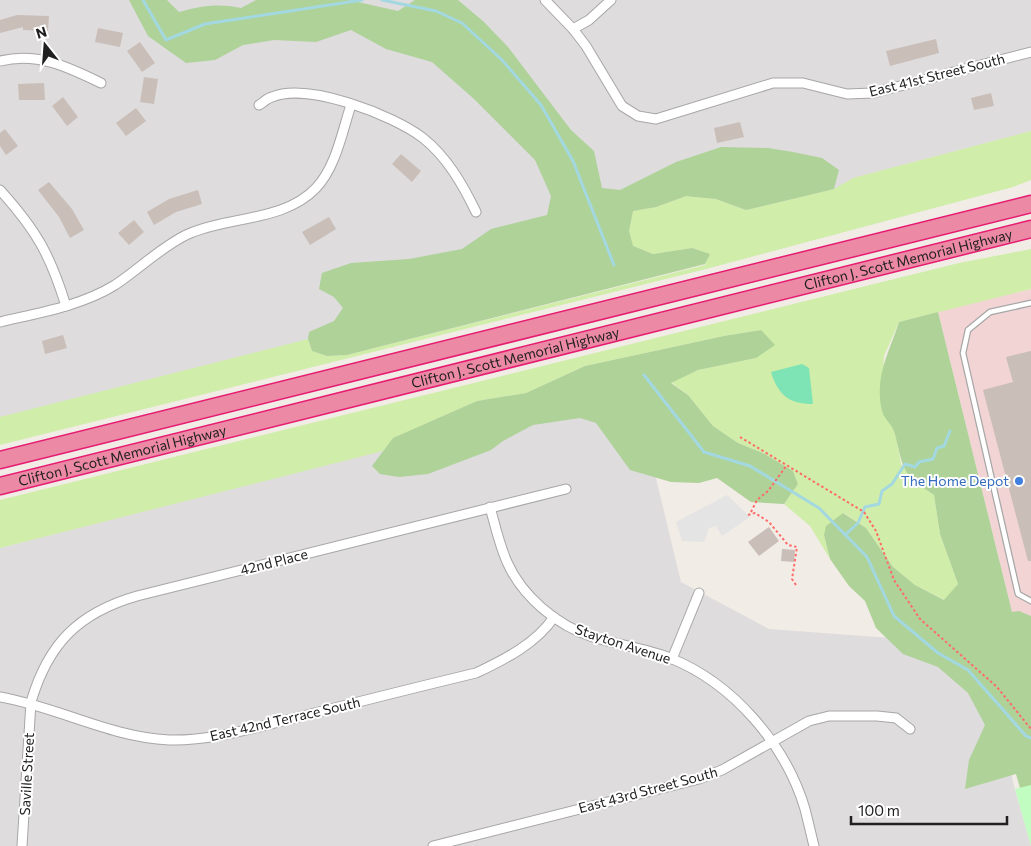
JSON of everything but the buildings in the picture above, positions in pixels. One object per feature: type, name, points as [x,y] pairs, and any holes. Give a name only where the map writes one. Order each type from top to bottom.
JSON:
[{"type":"highway","points":[[1000,212],[1031,196]]},
{"type":"highway","name":"Clifton J. Scott Memorial Highway","points":[[0,460],[1031,204]]},
{"type":"highway","name":"Clifton J. Scott Memorial Highway","points":[[0,486],[1031,229]]},
{"type":"street","points":[[545,0],[573,29],[589,20],[611,0]]},
{"type":"street","name":"East 41st Street South","points":[[573,29],[622,106],[638,116],[656,119],[773,84],[803,83],[847,94],[873,93],[1031,52]]},
{"type":"street","points":[[0,61],[37,58],[62,64],[101,83]]},
{"type":"street","points":[[259,105],[270,97],[304,93],[389,117],[424,139],[454,172],[476,212]]},
{"type":"street","points":[[0,322],[85,300],[114,285],[166,247],[187,235],[295,204],[316,189],[329,172],[351,105]]},
{"type":"street","points":[[0,190],[29,222],[42,243],[56,271],[66,306]]},
{"type":"street","name":"42nd Place","points":[[31,702],[38,680],[55,647],[85,618],[118,602],[566,489]]},
{"type":"street","name":"Stayton Avenue","points":[[490,507],[507,563],[524,590],[554,617],[592,637],[672,659],[728,693],[751,715],[770,741],[790,774],[804,808],[814,846]]},
{"type":"street","points":[[672,659],[699,593]]},
{"type":"street","name":"East 42nd Terrace South","points":[[0,697],[31,702],[97,727],[123,734],[169,740],[217,737],[476,673],[500,662],[518,650],[554,617]]},
{"type":"street","name":"Saville Street","points":[[22,846],[31,702]]},
{"type":"street","name":"East 43rd Street South","points":[[433,846],[699,778],[722,770],[770,741],[809,721],[829,716],[896,718],[910,729]]},
{"type":"lane","points":[[1031,304],[990,312],[968,330],[963,353],[1018,594],[1031,601]]},
{"type":"path","points":[[740,436],[864,512],[876,531],[894,580],[920,619],[997,687],[1031,728]]},
{"type":"path","points":[[748,514],[757,500],[768,491],[787,465]]},
{"type":"path","points":[[751,512],[769,522],[788,544],[797,547],[792,579],[796,585]]},
{"type":"shaded area","points":[[0,0],[1031,0],[1031,131],[853,178],[857,194],[249,355],[0,417]]},
{"type":"shaded area","points":[[1031,289],[1031,621],[1012,612],[938,312]]},
{"type":"shaded area","points":[[634,387],[681,582],[769,629],[877,637],[981,641],[1014,786],[1031,846],[0,846],[0,548]]},
{"type":"shaded area","points":[[727,495],[750,517],[722,536],[716,526],[709,528],[704,542],[682,541],[676,522]]},
{"type":"green space","points":[[129,0],[167,0],[179,12],[210,6],[241,8],[256,0],[349,0],[398,11],[415,0],[458,0],[484,22],[508,47],[571,130],[594,151],[602,188],[620,190],[676,162],[721,147],[768,148],[793,152],[822,158],[839,170],[834,189],[746,210],[716,199],[686,196],[656,207],[633,211],[629,231],[633,246],[653,254],[692,248],[710,254],[705,264],[347,355],[327,356],[312,351],[308,339],[309,332],[334,321],[343,308],[334,297],[319,289],[322,273],[351,263],[409,259],[462,249],[491,229],[547,215],[551,196],[535,160],[474,99],[432,62],[386,49],[351,30],[316,42],[274,40],[243,45],[215,60],[186,63],[148,36]]},
{"type":"green space","points":[[1031,131],[1031,180],[1013,187],[706,269],[0,445],[0,417],[308,339],[312,351],[327,356],[347,355],[705,265],[709,254],[692,248],[653,254],[633,246],[629,231],[633,211],[656,207],[686,196],[716,199],[746,210],[834,189],[853,178]]},
{"type":"green space","points":[[1031,249],[1031,289],[899,322],[884,356],[882,412],[895,431],[901,464],[914,481],[934,495],[940,534],[958,584],[945,600],[915,585],[893,567],[866,528],[844,513],[824,535],[830,559],[810,526],[784,504],[798,484],[793,471],[765,454],[738,443],[713,426],[688,395],[671,382],[698,370],[756,358],[761,330],[724,336],[585,366],[526,393],[477,401],[394,438],[383,451],[0,548],[0,500],[959,263]]},
{"type":"green space","points":[[938,312],[1012,612],[1019,611],[1031,616],[1031,826],[1016,774],[965,789],[969,760],[985,725],[968,693],[938,667],[903,654],[876,628],[865,601],[849,586],[830,559],[824,535],[826,526],[843,513],[866,528],[893,567],[915,585],[944,600],[958,584],[940,534],[934,495],[915,481],[906,470],[900,456],[894,431],[883,414],[880,399],[881,376],[899,322]]},
{"type":"green space","points":[[761,330],[775,345],[756,358],[698,370],[671,383],[688,395],[713,426],[738,443],[765,454],[793,471],[798,484],[784,504],[751,502],[717,478],[699,483],[671,482],[630,470],[596,423],[580,418],[533,425],[503,441],[491,450],[428,474],[399,477],[380,474],[372,466],[393,438],[477,401],[526,393],[585,366],[724,336]]},
{"type":"green space","points":[[802,364],[809,368],[813,404],[797,402],[786,397],[777,387],[771,372]]},
{"type":"green space","points":[[1031,785],[1031,846],[1015,789]]},
{"type":"waterway","points":[[143,0],[166,40],[205,24],[362,0]]},
{"type":"waterway","points":[[382,0],[436,11],[462,23],[502,60],[541,105],[573,161],[614,265]]},
{"type":"waterway","points":[[644,375],[704,452],[750,466],[819,508],[867,557],[894,616],[938,653],[968,670],[1026,736],[1031,738]]},
{"type":"waterway","points":[[845,535],[858,523],[865,507],[879,504],[882,491],[892,484],[905,464],[915,467],[919,462],[933,459],[937,448],[944,446],[950,431]]},
{"type":"place","name":"The Home Depot","points":[[1019,481]]}]
